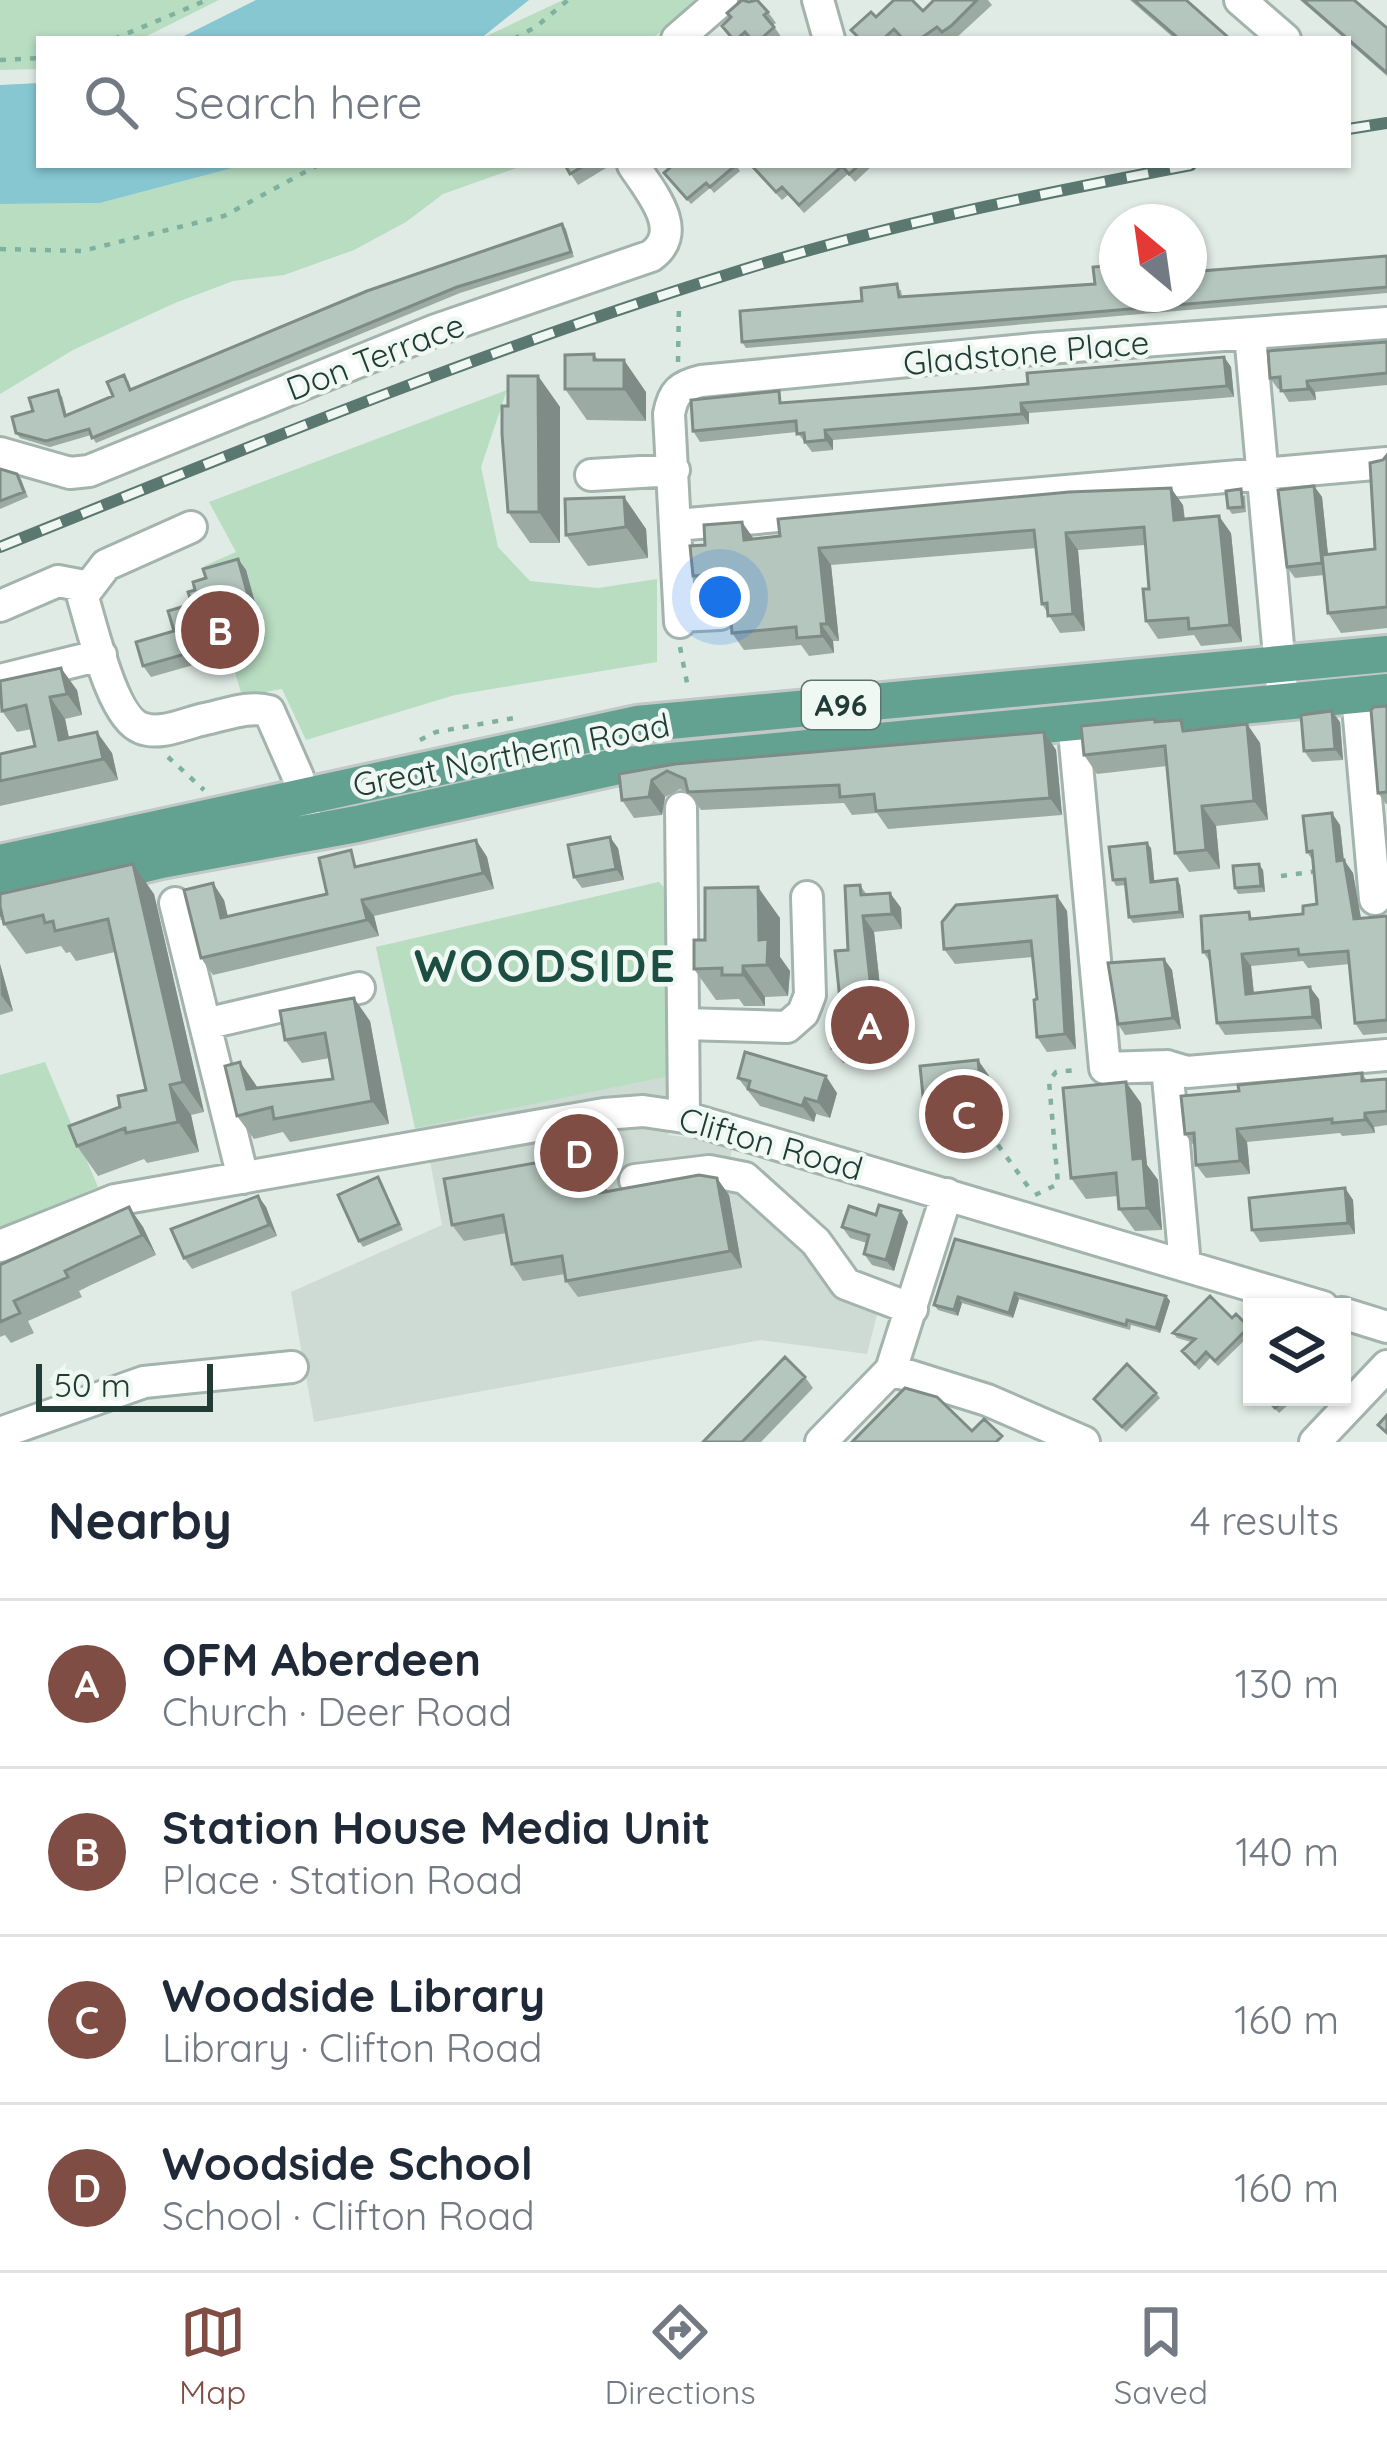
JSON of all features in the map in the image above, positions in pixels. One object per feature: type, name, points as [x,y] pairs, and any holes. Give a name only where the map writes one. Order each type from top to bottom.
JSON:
[{"type":"main road","name":"Great Northern Road","points":[[0,899],[161,860],[590,732],[692,718],[1387,654]]},
{"type":"main road","name":"A96","points":[[1073,721],[1372,693]]},
{"type":"main road","name":"Great Northern Road","points":[[0,863],[619,766],[1073,721]]},
{"type":"street","points":[[680,36],[722,0]]},
{"type":"street","points":[[818,0],[829,36]]},
{"type":"street","points":[[1240,0],[1282,36]]},
{"type":"street","name":"Don Terrace","points":[[0,453],[70,472],[89,471],[436,330],[651,256],[662,248],[666,237],[664,214],[635,168]]},
{"type":"street","name":"Gladstone Place","points":[[676,392],[701,381],[1034,349],[1387,323]]},
{"type":"street","points":[[1250,334],[1283,701]]},
{"type":"street","points":[[676,392],[669,432],[680,619],[720,614]]},
{"type":"street","points":[[676,525],[1387,464]]},
{"type":"street","points":[[591,475],[674,470]]},
{"type":"street","points":[[83,596],[106,565],[191,527]]},
{"type":"street","points":[[0,606],[58,581],[79,584],[128,720],[145,730],[254,708],[269,711],[285,743],[305,815]]},
{"type":"street","points":[[0,680],[101,655]]},
{"type":"street","points":[[1372,693],[1375,899]]},
{"type":"street","points":[[1073,721],[1105,1068],[1167,1066],[1187,1072],[1387,1055]]},
{"type":"street","points":[[681,808],[684,1117]]},
{"type":"street","points":[[684,1024],[787,1027],[803,1013],[810,995],[807,897]]},
{"type":"street","points":[[175,903],[243,1178]]},
{"type":"street","points":[[205,1024],[359,988]]},
{"type":"street","points":[[1167,1066],[1185,1265]]},
{"type":"street","name":"Clifton Road","points":[[0,1246],[115,1200],[643,1111],[684,1117],[947,1194],[1029,1207],[1185,1265],[1293,1298]]},
{"type":"street","points":[[635,1180],[709,1171],[745,1178],[816,1242],[846,1284],[912,1309]]},
{"type":"street","points":[[821,1442],[891,1370],[947,1194]]},
{"type":"street","points":[[1351,1316],[1387,1327]]},
{"type":"street","points":[[1316,1442],[1387,1366]]},
{"type":"street","points":[[0,1433],[144,1382],[292,1367]]},
{"type":"street","points":[[891,1370],[987,1400],[1084,1442]]},
{"type":"path","points":[[121,36],[207,0]]},
{"type":"path","points":[[519,36],[568,0]]},
{"type":"path","points":[[0,60],[36,58]]},
{"type":"path","points":[[0,249],[82,251],[224,216],[312,168]]},
{"type":"path","points":[[676,392],[679,304]]},
{"type":"path","points":[[680,619],[678,634],[692,718]]},
{"type":"path","points":[[172,760],[197,784]]},
{"type":"path","points":[[1281,876],[1326,871]]},
{"type":"path","points":[[998,1145],[1029,1207],[1058,1184],[1049,1081],[1056,1072],[1105,1068]]},
{"type":"shaded area","points":[[659,882],[674,1075],[669,1135],[732,1149],[727,1175],[839,1288],[879,1307],[867,1354],[761,1340],[314,1422],[291,1292],[442,1225],[429,1156],[415,1128],[376,947]]},
{"type":"green space","points":[[0,0],[219,0],[147,36],[36,36],[36,69],[0,70]]},
{"type":"green space","points":[[563,0],[698,0],[656,36],[486,36]]},
{"type":"green space","points":[[233,168],[517,168],[443,194],[406,222],[354,250],[284,275],[233,281],[175,303],[73,350],[0,394],[0,204],[100,203]]},
{"type":"green space","points":[[507,390],[481,467],[498,547],[530,581],[598,588],[657,579],[657,662],[455,695],[306,740],[282,689],[242,696],[204,566],[236,552],[209,502]]},
{"type":"green space","points":[[659,882],[672,895],[674,1075],[415,1128],[376,947]]},
{"type":"green space","points":[[45,1062],[98,1187],[0,1227],[0,1075]]},
{"type":"water","points":[[256,0],[529,0],[484,36],[184,36]]},
{"type":"water","points":[[36,83],[36,168],[233,168],[100,203],[0,204],[0,85]]},
{"type":"building","points":[[742,0],[757,0],[774,27],[764,36],[745,32],[730,36],[722,26],[731,17],[727,13]]},
{"type":"building","points":[[894,0],[912,0],[923,11],[934,0],[977,0],[942,32],[937,27],[924,36],[900,36],[894,29],[886,36],[857,36],[851,30],[871,12],[876,17]]},
{"type":"building","points":[[1134,0],[1186,0],[1227,36],[1176,36]]},
{"type":"building","points":[[1303,0],[1354,0],[1387,28],[1387,73],[1351,42],[1351,36],[1344,36]]},
{"type":"building","points":[[670,168],[732,168],[687,199],[664,173]]},
{"type":"building","points":[[754,168],[840,168],[799,205],[782,187],[776,192]]},
{"type":"building","points":[[562,224],[571,252],[457,287],[92,438],[89,429],[46,441],[16,433],[12,417],[33,411],[29,398],[58,390],[65,416],[113,396],[107,382],[124,375],[130,390],[367,291]]},
{"type":"building","points":[[1387,256],[1387,287],[1207,302],[1207,271]]},
{"type":"building","points":[[1099,266],[1099,312],[742,342],[740,311],[862,301],[861,288],[897,284],[899,297],[1095,284],[1093,267]]},
{"type":"building","points":[[1387,342],[1387,373],[1307,381],[1308,389],[1281,391],[1280,377],[1270,378],[1268,351]]},
{"type":"building","points":[[594,354],[594,360],[624,360],[624,389],[565,389],[565,355]]},
{"type":"building","points":[[1224,357],[1227,386],[1021,403],[1022,414],[825,430],[826,440],[805,442],[804,433],[797,434],[796,421],[693,431],[691,400],[779,391],[780,403],[981,388],[1028,384],[1027,373]]},
{"type":"building","points":[[508,376],[538,376],[539,512],[508,512],[502,406],[508,406]]},
{"type":"building","points":[[1387,455],[1387,607],[1328,613],[1322,555],[1375,549],[1370,463]]},
{"type":"building","points":[[0,469],[17,474],[24,492],[0,501]]},
{"type":"building","points":[[1314,486],[1322,563],[1287,567],[1278,490]]},
{"type":"building","points":[[1171,488],[1174,520],[1219,516],[1230,625],[1189,629],[1188,618],[1146,621],[1143,589],[1149,589],[1144,527],[1066,533],[1073,614],[1048,616],[1047,603],[1042,604],[1034,530],[819,548],[827,624],[821,624],[822,636],[797,638],[796,627],[732,633],[727,573],[693,576],[690,546],[705,545],[704,525],[742,522],[744,540],[780,536],[778,519],[1069,492]]},
{"type":"building","points":[[1241,489],[1243,507],[1228,508],[1226,491]]},
{"type":"building","points":[[624,497],[626,527],[566,535],[565,499]]},
{"type":"building","points":[[238,559],[257,628],[143,666],[136,642],[174,631],[168,611],[192,604],[188,592],[195,590],[193,582],[206,578],[203,569]]},
{"type":"building","points":[[61,668],[67,694],[50,697],[59,740],[97,732],[103,759],[0,781],[0,754],[35,746],[26,705],[2,711],[0,681]]},
{"type":"building","points":[[1387,706],[1387,792],[1378,793],[1371,710]]},
{"type":"building","points":[[1332,711],[1335,749],[1304,751],[1301,715]]},
{"type":"building","points":[[1181,720],[1183,731],[1247,724],[1254,801],[1202,806],[1206,850],[1175,853],[1165,746],[1084,755],[1081,726]]},
{"type":"building","points":[[1044,732],[1050,798],[876,811],[874,794],[840,797],[839,785],[688,792],[685,779],[667,771],[652,780],[649,797],[622,800],[619,774],[675,764]]},
{"type":"building","points":[[1332,813],[1337,861],[1344,860],[1354,919],[1387,916],[1387,1020],[1355,1023],[1348,951],[1299,955],[1298,949],[1242,954],[1246,994],[1310,987],[1313,1017],[1217,1023],[1201,916],[1249,912],[1250,919],[1303,914],[1303,906],[1317,904],[1303,816]]},
{"type":"building","points":[[610,837],[616,869],[574,877],[568,845]]},
{"type":"building","points":[[476,840],[483,873],[362,900],[367,920],[201,958],[184,890],[213,883],[221,918],[327,894],[319,858],[351,850],[355,867]]},
{"type":"building","points":[[1147,843],[1151,882],[1177,879],[1180,912],[1129,917],[1125,879],[1113,880],[1109,847]]},
{"type":"building","points":[[133,864],[183,1082],[170,1085],[178,1122],[126,1133],[125,1128],[77,1146],[69,1126],[120,1107],[118,1096],[146,1090],[108,919],[55,931],[53,921],[45,923],[43,915],[4,924],[0,894]]},
{"type":"building","points":[[1259,864],[1261,886],[1235,888],[1233,866]]},
{"type":"building","points":[[860,885],[861,895],[890,893],[892,914],[863,916],[877,1043],[832,1048],[829,1021],[842,1020],[835,951],[848,950],[845,886]]},
{"type":"building","points":[[758,887],[759,940],[768,939],[767,965],[743,966],[743,975],[722,975],[722,968],[694,969],[694,940],[705,940],[705,888]]},
{"type":"building","points":[[1057,896],[1065,1034],[1037,1037],[1031,941],[944,949],[942,922],[956,905]]},
{"type":"building","points":[[1164,959],[1173,1018],[1118,1024],[1108,963]]},
{"type":"building","points":[[354,998],[372,1101],[274,1119],[272,1107],[237,1116],[225,1066],[240,1062],[247,1089],[333,1079],[325,1033],[285,1040],[280,1011]]},
{"type":"building","points":[[745,1052],[826,1076],[818,1102],[805,1098],[802,1106],[748,1089],[750,1081],[738,1078]]},
{"type":"building","points":[[978,1060],[985,1130],[927,1136],[920,1066]]},
{"type":"building","points":[[1362,1073],[1362,1081],[1387,1079],[1387,1111],[1365,1113],[1365,1120],[1237,1129],[1240,1161],[1196,1165],[1194,1133],[1185,1134],[1181,1096],[1239,1091],[1238,1085]]},
{"type":"building","points":[[1126,1082],[1133,1159],[1143,1158],[1147,1208],[1119,1209],[1116,1173],[1071,1178],[1063,1088]]},
{"type":"building","points":[[592,1153],[599,1193],[699,1175],[717,1178],[730,1251],[566,1281],[562,1256],[512,1264],[503,1215],[452,1225],[444,1179]]},
{"type":"building","points":[[378,1177],[399,1224],[359,1241],[338,1195]]},
{"type":"building","points":[[1345,1188],[1348,1223],[1252,1230],[1249,1198]]},
{"type":"building","points":[[258,1196],[269,1225],[184,1258],[171,1229]]},
{"type":"building","points":[[879,1205],[901,1211],[886,1260],[864,1254],[869,1235],[842,1227],[849,1206],[876,1215]]},
{"type":"building","points":[[129,1207],[142,1235],[14,1301],[20,1313],[0,1322],[0,1265]]},
{"type":"building","points":[[955,1239],[1166,1296],[1156,1328],[1127,1320],[1126,1325],[1015,1293],[1009,1313],[958,1297],[954,1310],[934,1305]]},
{"type":"building","points":[[1210,1296],[1232,1318],[1236,1314],[1243,1321],[1243,1333],[1215,1361],[1206,1352],[1195,1364],[1182,1351],[1195,1339],[1173,1333]]},
{"type":"building","points":[[785,1357],[805,1377],[742,1442],[703,1442]]},
{"type":"building","points":[[1127,1364],[1156,1393],[1122,1427],[1094,1399]]},
{"type":"building","points":[[905,1388],[937,1397],[972,1431],[984,1419],[1002,1436],[996,1442],[852,1442]]},
{"type":"railway","points":[[1351,129],[1387,123]]},
{"type":"railway","points":[[0,547],[449,370],[723,276],[896,227],[1176,168]]},
{"type":"place","name":"Station House Media Unit","points":[[220,630]]},
{"type":"place","name":"OFM Aberdeen","points":[[870,1025]]},
{"type":"place","name":"Woodside Library","points":[[964,1114]]},
{"type":"place","name":"Woodside School","points":[[579,1153]]},
{"type":"district","name":"WOODSIDE","points":[[546,965]]}]
